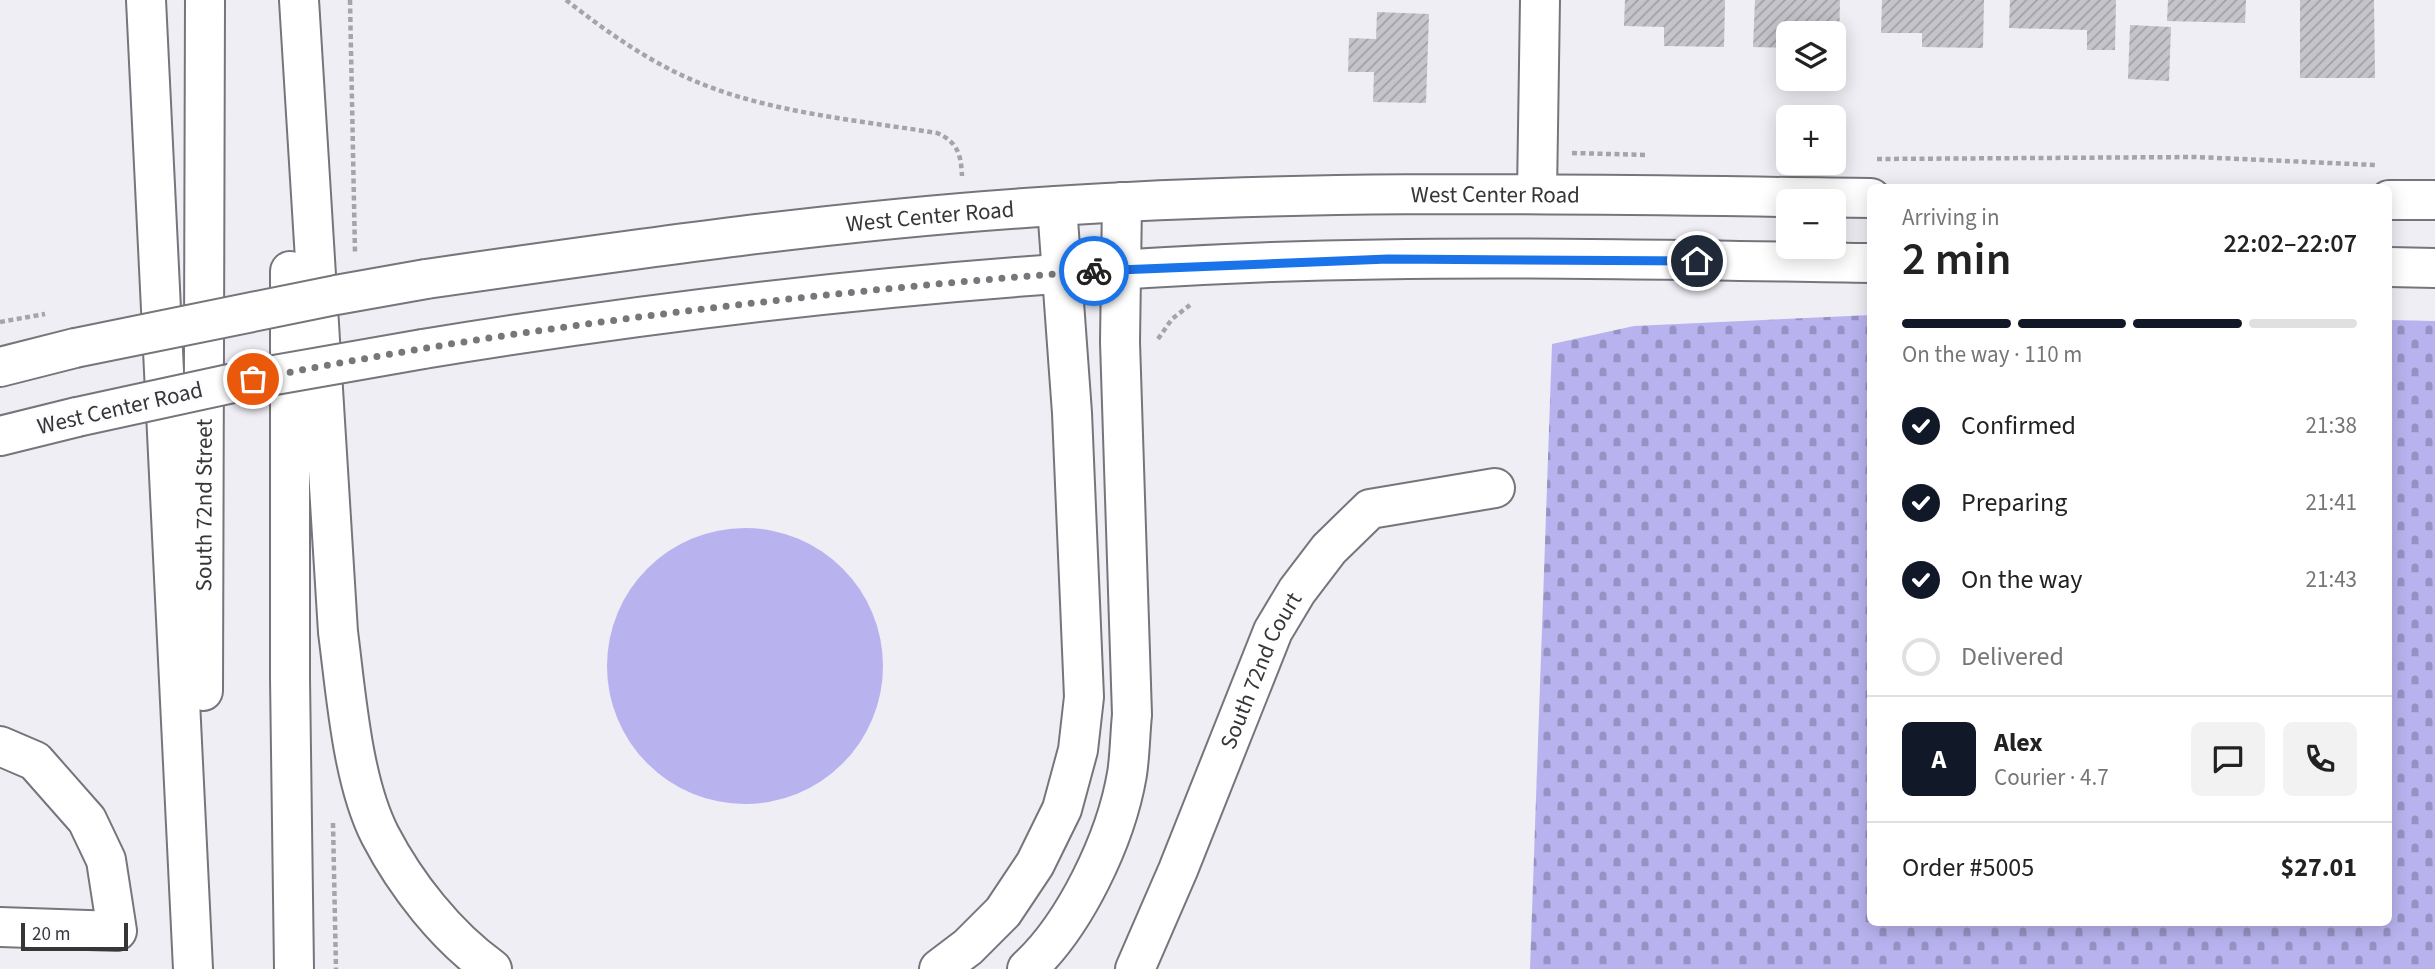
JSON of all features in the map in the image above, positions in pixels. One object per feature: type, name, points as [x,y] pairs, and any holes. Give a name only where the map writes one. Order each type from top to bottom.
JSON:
[{"type":"main road","points":[[146,0],[193,969]]},
{"type":"main road","name":"South 72nd Street","points":[[200,969],[205,550],[205,0]]},
{"type":"main road","points":[[290,0],[290,678],[294,969]]},
{"type":"main road","points":[[299,0],[338,632],[350,722],[363,786],[380,834],[407,879],[433,914],[471,954],[492,969]]},
{"type":"main road","points":[[1537,193],[1540,0]]},
{"type":"main road","points":[[2387,182],[2435,200]]},
{"type":"main road","name":"West Center Road","points":[[0,367],[75,348],[425,279],[860,221],[1122,202],[1316,195],[1537,193],[1867,198]]},
{"type":"main road","points":[[1027,969],[1039,958],[1072,912],[1097,867],[1115,822],[1127,774],[1132,715],[1120,342],[1122,202]]},
{"type":"main road","points":[[939,969],[968,947],[1003,912],[1035,864],[1062,809],[1078,750],[1084,697],[1072,413],[1057,206]]},
{"type":"main road","name":"West Center Road","points":[[0,436],[253,379],[423,349],[754,302],[926,284],[1120,269],[1388,259],[1867,263]]},
{"type":"main road","points":[[2392,267],[2435,268]]},
{"type":"main road","name":"South 72nd Court","points":[[1135,969],[1178,870],[1273,631],[1297,591],[1329,549],[1370,509],[1495,488]]},
{"type":"main road","points":[[0,746],[35,761],[87,820],[106,860],[117,931],[0,927]]},
{"type":"path","points":[[566,0],[647,58],[698,82],[748,99],[805,112],[937,133],[949,138],[961,161],[963,181]]},
{"type":"path","points":[[1874,159],[2195,157],[2387,182]]},
{"type":"path","points":[[333,817],[336,969]]},
{"type":"green space","points":[[1867,315],[1867,926],[2392,926],[2392,320],[2435,321],[2435,969],[1530,969],[1552,344],[1634,326]]},
{"type":"green space","points":[[745,528],[772,531],[798,539],[821,552],[842,569],[859,590],[872,613],[880,639],[883,666],[880,693],[872,719],[859,742],[842,763],[821,780],[798,793],[772,801],[745,804],[718,801],[692,793],[669,780],[648,763],[631,742],[618,719],[610,693],[607,666],[610,639],[618,613],[631,590],[648,569],[669,552],[692,539],[718,531]]},
{"type":"building","points":[[1625,0],[1725,0],[1724,47],[1664,46],[1664,27],[1624,26]]},
{"type":"building","points":[[1755,0],[1840,0],[1840,21],[1776,21],[1776,48],[1753,47]]},
{"type":"building","points":[[1882,0],[1984,0],[1983,48],[1922,47],[1922,33],[1881,33]]},
{"type":"building","points":[[2010,0],[2116,0],[2115,50],[2087,50],[2087,30],[2009,28]]},
{"type":"building","points":[[2168,0],[2246,0],[2245,23],[2167,21]]},
{"type":"building","points":[[2300,0],[2374,0],[2375,78],[2300,78]]},
{"type":"building","points":[[1377,12],[1429,14],[1426,103],[1373,102],[1374,72],[1348,72],[1349,38],[1376,39]]},
{"type":"building","points":[[2130,25],[2171,27],[2169,81],[2128,79]]},
{"type":"way so far","points":[[253,379],[528,332],[754,302],[926,284],[1094,271]]},
{"type":"route","points":[[1094,271],[1388,259],[1697,261]]}]
